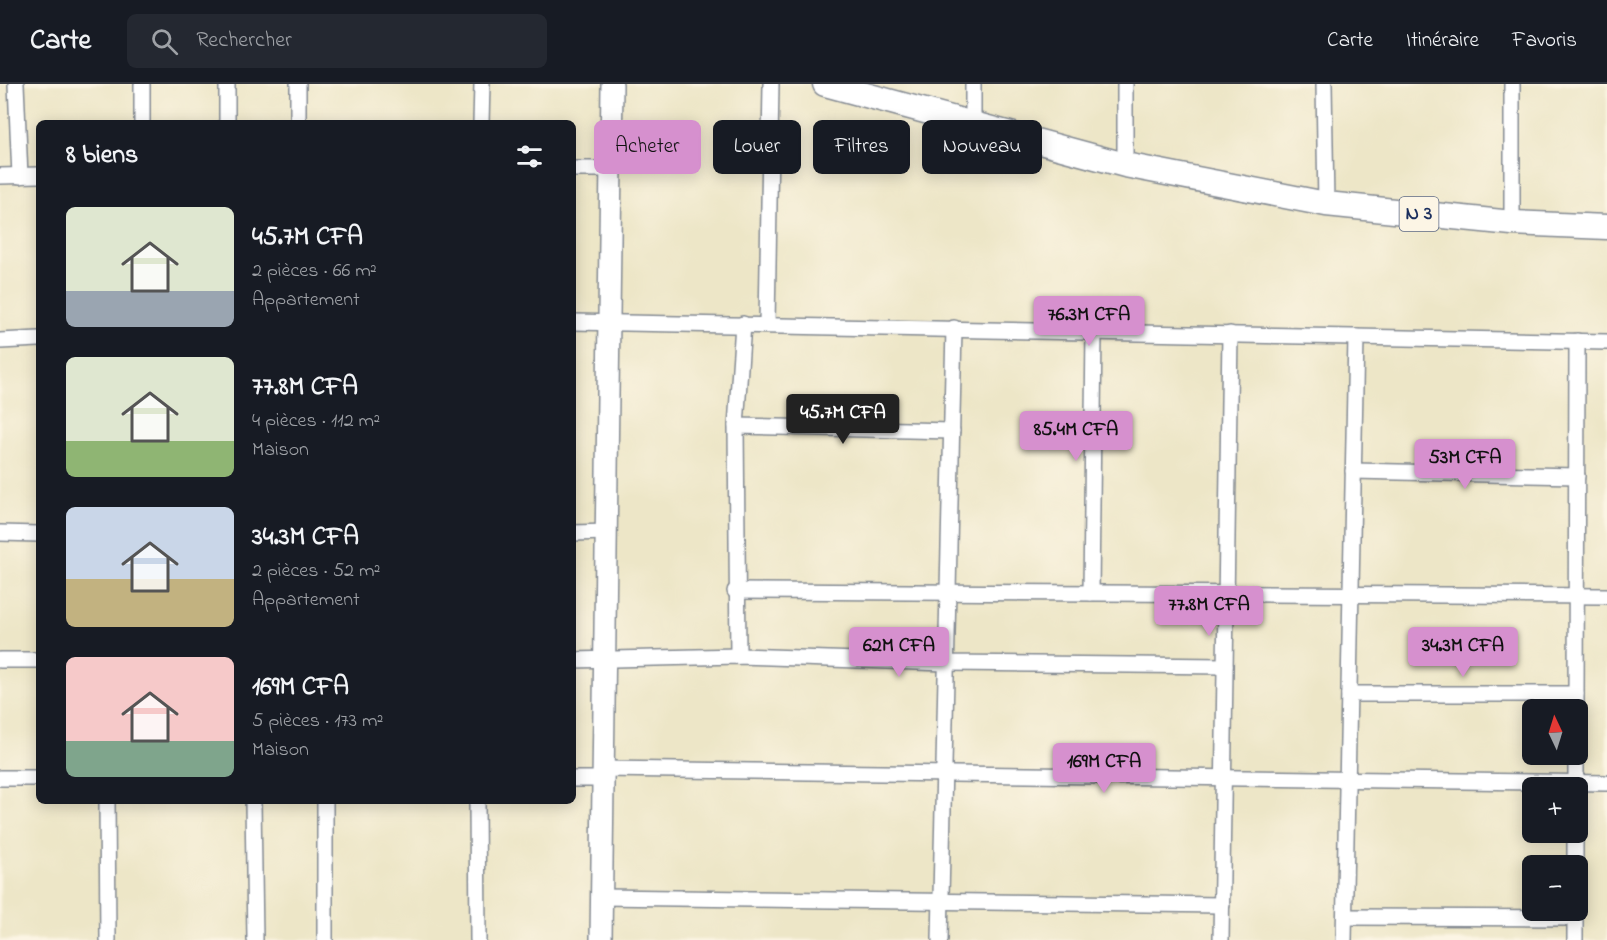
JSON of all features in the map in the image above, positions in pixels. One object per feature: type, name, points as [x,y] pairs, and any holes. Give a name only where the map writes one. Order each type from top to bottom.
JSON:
[{"type":"main road","name":"N 3","points":[[825,84],[852,88],[954,120]]},
{"type":"main road","name":"N 3","points":[[1042,144],[1125,165],[1326,204],[1512,223],[1607,227]]},
{"type":"street","points":[[16,84],[20,176]]},
{"type":"street","points":[[142,84],[142,120]]},
{"type":"street","points":[[227,84],[228,120]]},
{"type":"street","points":[[298,84],[298,120]]},
{"type":"street","points":[[481,120],[482,84]]},
{"type":"street","points":[[611,120],[612,84]]},
{"type":"street","points":[[767,324],[771,84]]},
{"type":"street","points":[[973,84],[973,120]]},
{"type":"street","points":[[1125,84],[1125,165]]},
{"type":"street","points":[[1324,84],[1326,204]]},
{"type":"street","points":[[1512,84],[1512,223]]},
{"type":"street","points":[[576,169],[594,169]]},
{"type":"street","points":[[601,940],[603,660],[608,532],[610,174]]},
{"type":"street","points":[[0,176],[36,175]]},
{"type":"street","points":[[576,322],[767,324],[1607,342]]},
{"type":"street","points":[[738,656],[735,591],[736,426],[743,324]]},
{"type":"street","points":[[940,940],[954,328]]},
{"type":"street","points":[[1091,593],[1094,331]]},
{"type":"street","points":[[1221,940],[1230,334]]},
{"type":"street","points":[[1344,940],[1356,337]]},
{"type":"street","points":[[0,341],[36,339]]},
{"type":"street","points":[[1576,699],[1577,341]]},
{"type":"street","points":[[736,426],[952,431]]},
{"type":"street","points":[[1353,471],[1577,476]]},
{"type":"street","points":[[576,533],[608,532]]},
{"type":"street","points":[[0,533],[36,534]]},
{"type":"street","points":[[735,591],[1607,596]]},
{"type":"street","points":[[576,660],[738,656],[946,663],[1225,666]]},
{"type":"street","points":[[0,660],[36,660]]},
{"type":"street","points":[[1349,694],[1522,700]]},
{"type":"street","points":[[576,778],[602,774],[944,775],[1522,784]]},
{"type":"street","points":[[0,778],[36,778]]},
{"type":"street","points":[[1588,784],[1607,783]]},
{"type":"street","points":[[107,804],[108,940]]},
{"type":"street","points":[[253,804],[255,940]]},
{"type":"street","points":[[325,804],[325,940]]},
{"type":"street","points":[[477,804],[478,940]]},
{"type":"street","points":[[601,897],[1222,905]]},
{"type":"street","points":[[1345,917],[1522,915]]},
{"type":"street","points":[[1575,921],[1575,940]]}]
